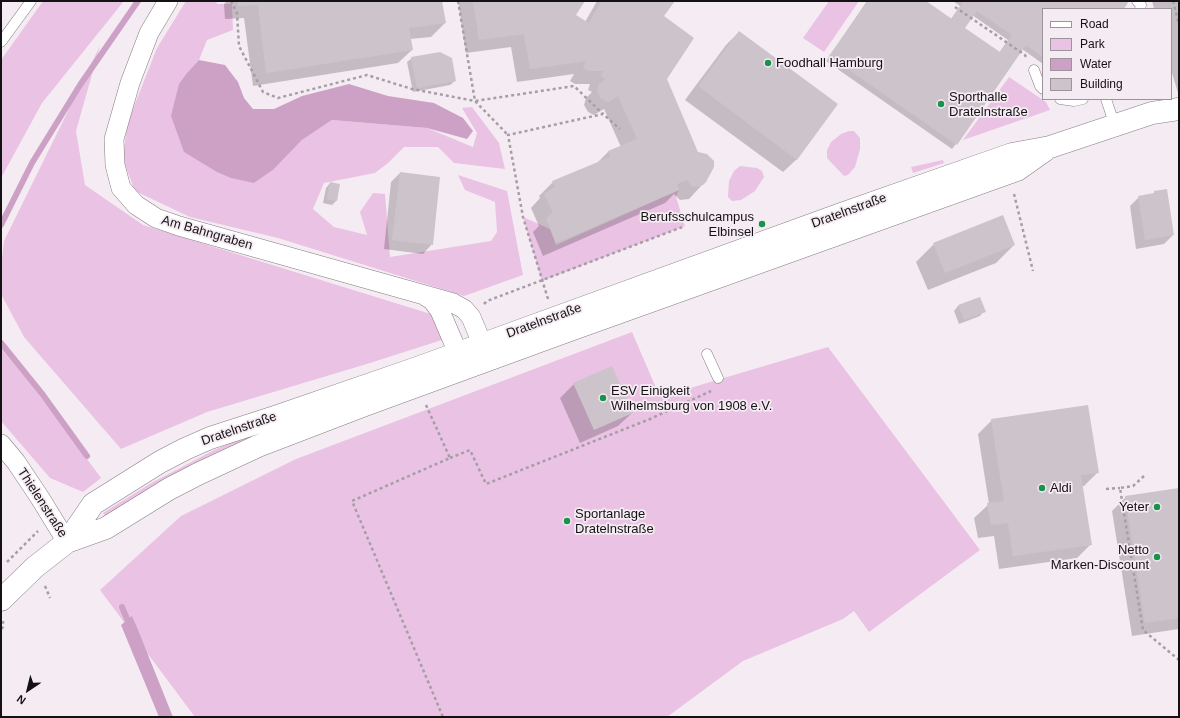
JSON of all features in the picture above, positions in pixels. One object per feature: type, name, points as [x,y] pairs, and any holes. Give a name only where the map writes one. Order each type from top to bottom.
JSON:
[{"type":"main road","name":"Dratelnstraße","points":[[1,600],[35,567],[67,542],[93,504],[185,448],[210,438],[275,417],[462,361],[486,352],[555,317],[889,196],[1005,157],[1050,147],[1152,113],[1179,109]]},
{"type":"main road","name":"Dratelnstraße","points":[[486,352],[569,331],[1009,173],[1017,170],[1050,147]]},
{"type":"main road","name":"Dratelnstraße","points":[[67,542],[106,528],[169,490],[224,461],[266,443],[417,386],[462,361]]},
{"type":"street","name":"Am Bahngraben","points":[[168,1],[149,34],[132,76],[114,139],[115,165],[122,188],[136,205],[156,218],[179,226],[453,303],[464,310],[471,317],[486,352]]},
{"type":"street","name":"Am Bahngraben","points":[[425,296],[432,300],[440,311],[462,361]]},
{"type":"street","name":"Thielenstraße","points":[[1,444],[16,462],[67,542]]},
{"type":"lane","points":[[1,42],[31,1]]},
{"type":"lane","points":[[1034,70],[1042,88]]},
{"type":"lane","points":[[1067,100],[1078,100]]},
{"type":"lane","points":[[1106,100],[1115,126]]},
{"type":"lane","points":[[707,354],[718,378]]},
{"type":"path","points":[[231,1],[237,13],[239,46],[263,92],[278,98],[367,75],[412,89],[475,101],[574,86],[620,129]]},
{"type":"path","points":[[458,1],[475,101],[508,135],[523,217],[542,281],[555,317]]},
{"type":"path","points":[[1173,1],[1179,24]]},
{"type":"path","points":[[955,7],[1025,55],[1034,70]]},
{"type":"path","points":[[508,135],[603,114]]},
{"type":"path","points":[[1009,173],[1033,271]]},
{"type":"path","points":[[471,317],[487,301],[685,226]]},
{"type":"path","points":[[443,717],[352,501],[470,450],[486,484],[650,419],[722,387],[718,378]]},
{"type":"path","points":[[417,386],[450,458]]},
{"type":"path","points":[[1106,489],[1132,486],[1144,476]]},
{"type":"path","points":[[1120,488],[1143,630],[1179,660]]},
{"type":"path","points":[[6,564],[24,544]]},
{"type":"green space","points":[[43,1],[124,1],[42,103],[1,178],[1,60]]},
{"type":"green space","points":[[186,1],[216,1],[217,4],[232,4],[233,30],[207,40],[199,60],[187,73],[254,183],[273,170],[302,140],[332,120],[427,128],[473,147],[477,133],[462,108],[472,107],[499,143],[505,169],[454,163],[438,147],[404,147],[388,163],[375,173],[324,183],[313,209],[334,227],[367,235],[360,212],[373,193],[385,194],[390,257],[491,241],[497,232],[495,202],[465,190],[458,175],[507,191],[523,275],[464,296],[278,238],[190,217],[135,191],[123,160],[127,124],[157,48]]},
{"type":"green space","points":[[829,1],[859,1],[824,52],[803,38]]},
{"type":"green space","points":[[100,46],[76,131],[85,185],[143,225],[434,315],[445,339],[207,412],[121,449],[24,337],[1,294],[1,267],[4,241]]},
{"type":"green space","points":[[1009,77],[1046,102],[1050,110],[963,140]]},
{"type":"green space","points":[[854,131],[860,138],[860,149],[855,167],[848,175],[844,176],[827,158],[827,150],[831,142],[841,134]]},
{"type":"green space","points":[[943,160],[944,163],[913,173],[911,167]]},
{"type":"green space","points":[[740,166],[757,168],[762,171],[764,177],[755,191],[741,200],[732,201],[728,197],[729,181],[734,171]]},
{"type":"green space","points":[[679,190],[676,197],[685,226],[542,281],[523,217],[550,229],[556,245]]},
{"type":"green space","name":"Sportanlage Dratelnstraße","points":[[632,332],[660,397],[828,347],[980,550],[869,632],[854,611],[843,619],[743,661],[667,717],[195,717],[100,590],[181,516],[296,459]]},
{"type":"green space","points":[[1,348],[47,405],[101,478],[83,492],[50,478],[1,421]]},
{"type":"green space","points":[[249,435],[254,438],[108,521],[103,513],[153,482],[214,450]]},
{"type":"water","points":[[199,60],[225,65],[238,82],[244,98],[253,109],[274,109],[302,96],[349,84],[388,96],[434,103],[463,118],[473,131],[467,139],[427,128],[332,120],[302,140],[273,170],[254,183],[231,178],[217,172],[184,152],[171,116],[179,84]]},
{"type":"water","points":[[132,616],[173,717],[159,717],[121,625]]},
{"type":"building","points":[[238,1],[442,1],[446,23],[409,28],[413,50],[266,73],[258,5],[238,6]]},
{"type":"building","points":[[473,1],[585,1],[576,15],[589,23],[602,1],[675,1],[664,16],[694,38],[667,79],[698,152],[707,154],[714,161],[714,167],[706,182],[703,185],[694,187],[687,180],[677,184],[679,190],[556,243],[546,218],[553,213],[544,194],[555,187],[552,181],[610,157],[608,151],[637,139],[618,96],[608,102],[601,99],[597,91],[599,84],[606,79],[601,76],[603,71],[588,71],[583,67],[586,61],[530,69],[524,34],[479,40]]},
{"type":"building","name":"Sporthalle Dratelnstraße","points":[[868,1],[926,1],[952,19],[964,1],[1129,1],[1125,8],[1042,8],[1042,56],[1026,45],[957,145],[829,56]],"holes":[[[977,11],[1012,35],[1000,52],[965,28]]]},
{"type":"building","points":[[739,31],[838,104],[797,160],[698,86]]},
{"type":"building","points":[[440,52],[452,58],[456,81],[417,88],[411,57]]},
{"type":"building","points":[[400,172],[440,177],[433,245],[392,240]]},
{"type":"building","points":[[330,182],[340,184],[337,201],[327,199]]},
{"type":"building","points":[[1167,189],[1174,235],[1145,240],[1138,196]]},
{"type":"building","points":[[1003,215],[1015,245],[945,273],[933,243]]},
{"type":"building","points":[[980,297],[986,312],[964,320],[958,305]]},
{"type":"building","name":"ESV Einigkeit Wilhelmsburg von 1908 e.V.","points":[[612,366],[633,413],[594,430],[573,383]]},
{"type":"building","name":"Aldi","points":[[1088,405],[1099,473],[1081,475],[1092,545],[1013,556],[1008,523],[991,525],[987,503],[1004,501],[991,419]]},
{"type":"building","name":"Netto Marken-Discount","points":[[1179,488],[1179,618],[1145,623],[1125,496]]},
{"type":"waterway","points":[[1,225],[32,163],[80,85],[138,1]]},
{"type":"waterway","points":[[1,343],[43,395],[87,456]]},
{"type":"waterway","points":[[122,607],[130,626]]},
{"type":"place","name":"Foodhall Hamburg","points":[[768,63]]},
{"type":"place","name":"Sporthalle Dratelnstraße","points":[[941,104]]},
{"type":"place","name":"Berufsschulcampus Elbinsel","points":[[762,224]]},
{"type":"place","name":"ESV Einigkeit Wilhelmsburg von 1908 e.V.","points":[[603,398]]},
{"type":"place","name":"Aldi","points":[[1042,488]]},
{"type":"place","name":"Yeter","points":[[1157,507]]},
{"type":"place","name":"Sportanlage Dratelnstraße","points":[[567,521]]},
{"type":"place","name":"Netto Marken-Discount","points":[[1157,557]]}]
